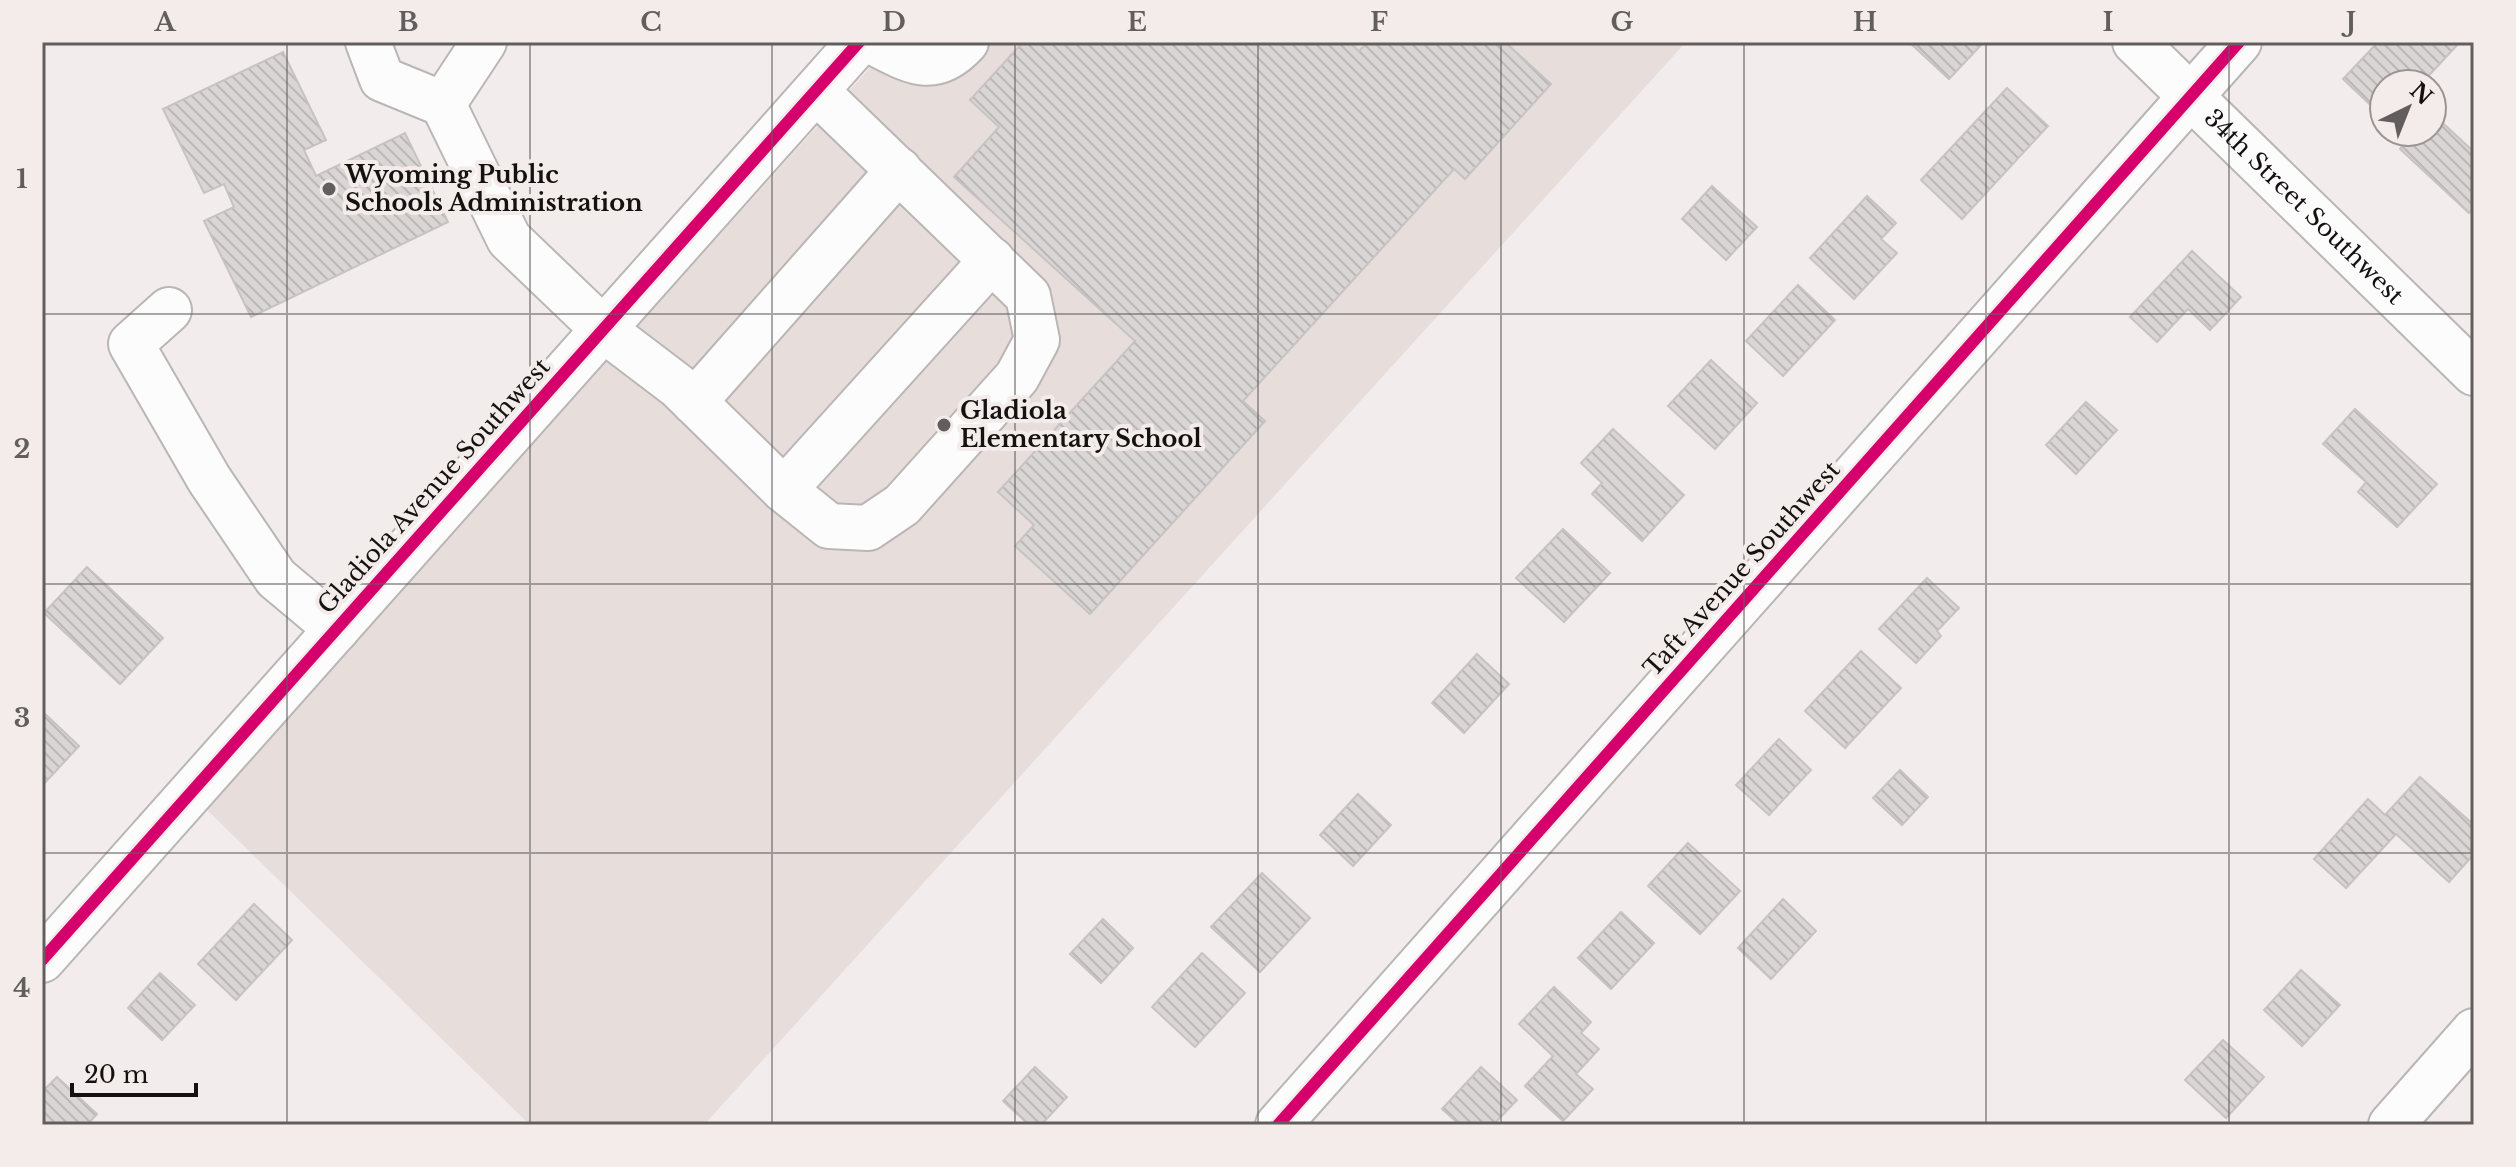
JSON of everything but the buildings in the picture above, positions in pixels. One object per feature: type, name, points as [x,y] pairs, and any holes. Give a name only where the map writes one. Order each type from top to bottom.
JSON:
[{"type":"street","points":[[368,42],[382,79],[443,104],[509,239],[604,330],[679,387],[784,490],[829,526],[868,528],[902,505],[1017,377],[1037,340],[1028,296],[816,91]]},
{"type":"street","points":[[443,104],[484,42]]},
{"type":"street","name":"Gladiola Avenue Southwest","points":[[42,960],[859,42]]},
{"type":"street","points":[[873,42],[916,64],[940,62],[966,42]]},
{"type":"street","name":"34th Street Southwest","points":[[2135,42],[2474,373]]},
{"type":"street","name":"Taft Avenue Southwest","points":[[1278,1125],[2239,42]]},
{"type":"street","points":[[694,402],[899,170]]},
{"type":"street","points":[[784,490],[992,260]]},
{"type":"street","points":[[169,310],[131,344],[209,479],[276,578],[337,629]]},
{"type":"street","points":[[2391,1125],[2469,1045]]},
{"type":"shaded area","name":"Gladiola Elementary School","points":[[893,42],[1686,42],[704,1125],[530,1125],[205,808]]},
{"type":"cycle path","points":[[42,960],[859,42]]},
{"type":"cycle path","points":[[1278,1125],[2239,42]]},
{"type":"place","name":"Wyoming Public Schools Administration","points":[[329,189]]},
{"type":"place","name":"Gladiola Elementary School","points":[[944,425]]}]
